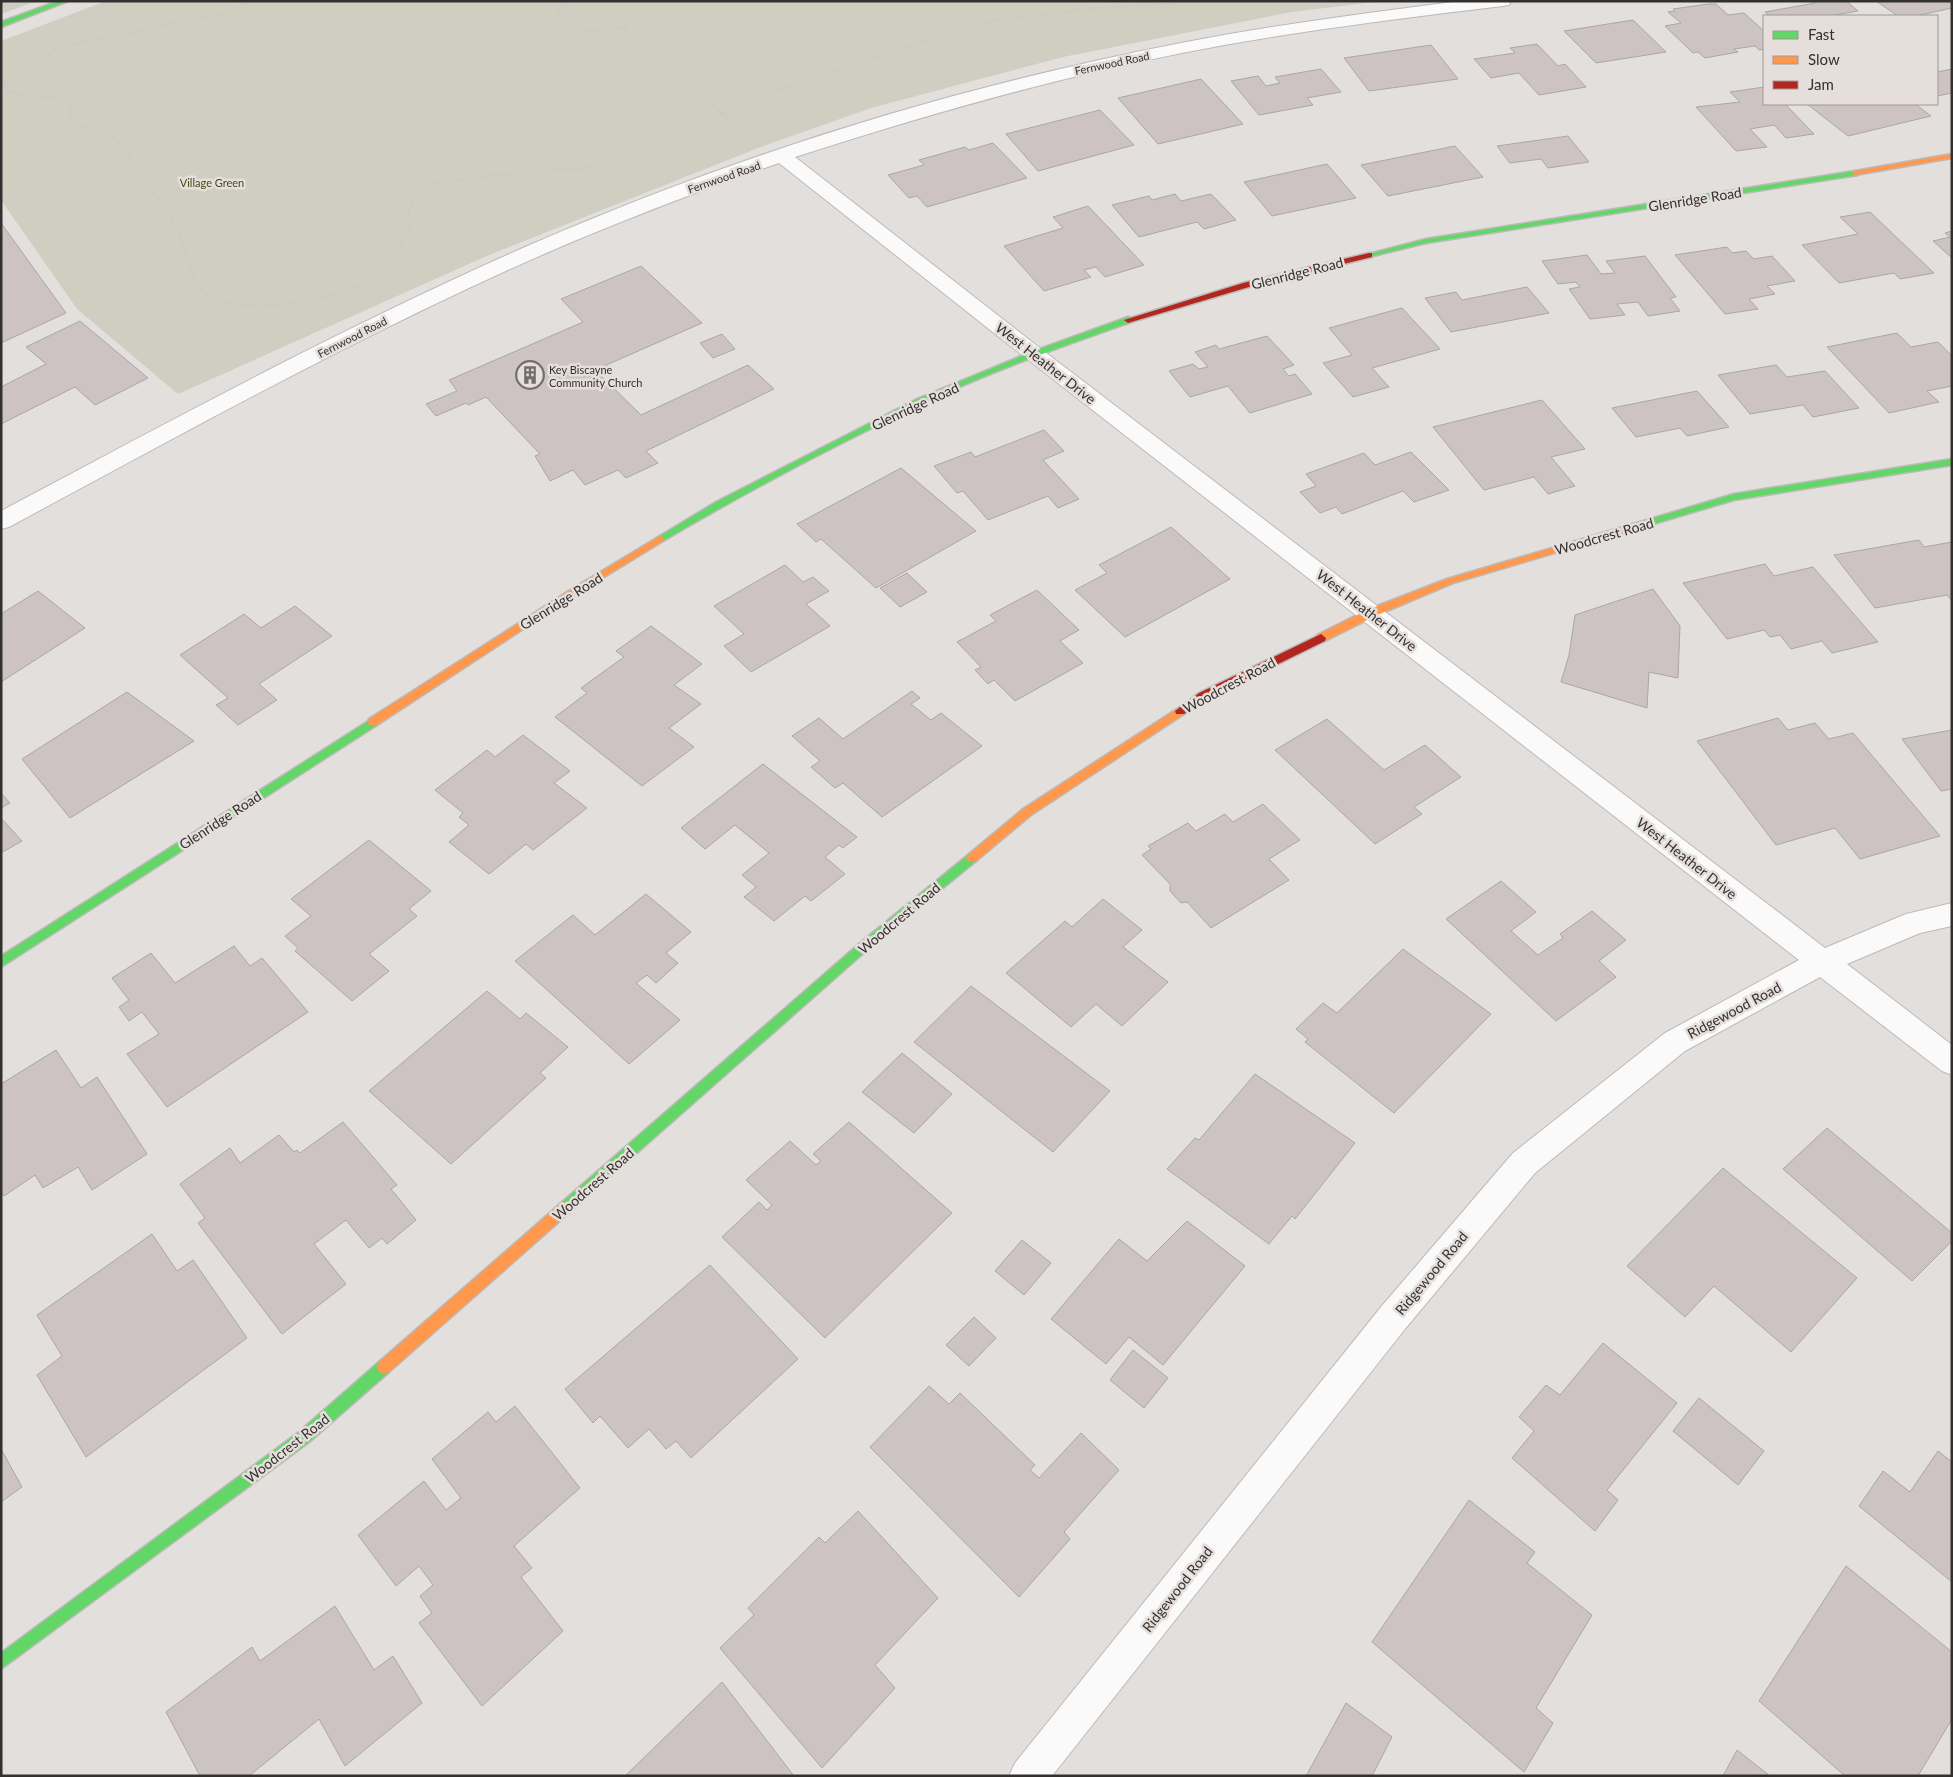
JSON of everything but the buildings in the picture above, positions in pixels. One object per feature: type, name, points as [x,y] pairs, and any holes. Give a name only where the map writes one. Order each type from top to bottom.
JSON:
[{"type":"street","points":[[1,24],[65,1]]},
{"type":"street","name":"Fernwood Road","points":[[1,521],[394,315],[504,264],[628,212],[720,177],[915,113],[1081,69],[1264,33],[1503,1]]},
{"type":"street","name":"Glenridge Road","points":[[1,962],[576,591],[719,504],[918,402],[1034,354],[1127,320],[1246,285],[1426,241],[1866,172],[1952,156]]},
{"type":"street","name":"West Heather Drive","points":[[783,157],[1034,354],[1952,1062]]},
{"type":"street","name":"Woodcrest Road","points":[[1,1662],[304,1437],[863,947],[1027,812],[1203,696],[1371,613],[1450,581],[1734,497],[1952,462]]},
{"type":"street","name":"Ridgewood Road","points":[[1028,1776],[1392,1318],[1524,1163],[1674,1042],[1822,962],[1916,922],[1952,914]]},
{"type":"path","points":[[250,1],[225,12],[61,47],[4,83],[6,91],[26,96],[60,97],[71,103],[70,116],[83,126],[114,139],[125,148],[138,172],[170,216],[180,236],[196,284],[209,298],[242,305],[275,305],[324,298],[364,284],[381,273],[394,260],[408,231],[409,210],[415,196],[436,182],[530,171],[582,169],[610,164],[674,134],[780,90],[872,60],[971,24],[1086,9],[1209,1]]},
{"type":"path","points":[[568,1],[558,10],[584,32],[624,28],[642,7],[634,1]]},
{"type":"path","points":[[624,28],[722,114],[749,134]]},
{"type":"green space","points":[[1,1],[37,1],[1,14]]},
{"type":"green space","name":"Village Green","points":[[106,1],[1383,1],[1292,12],[1063,57],[871,108],[758,148],[489,255],[178,394],[77,309],[1,200],[1,41]]},
{"type":"traffic: fast","points":[[1,25],[65,1]]},
{"type":"traffic: fast","points":[[1369,255],[1426,241],[1855,173]]},
{"type":"traffic: fast","points":[[660,539],[719,504],[918,402],[1034,354],[1128,320]]},
{"type":"traffic: fast","points":[[1633,527],[1734,497],[1952,462]]},
{"type":"traffic: fast","points":[[1,962],[373,722]]},
{"type":"traffic: fast","points":[[565,1208],[863,947],[972,858]]},
{"type":"traffic: fast","points":[[1,1662],[304,1437],[384,1367]]},
{"type":"traffic: slow","points":[[1855,173],[1952,156]]},
{"type":"traffic: slow","points":[[1321,638],[1371,613],[1450,581],[1633,527]]},
{"type":"traffic: slow","points":[[373,722],[575,591],[660,539]]},
{"type":"traffic: slow","points":[[972,858],[1027,812],[1180,711]]},
{"type":"traffic: slow","points":[[384,1367],[565,1208]]},
{"type":"traffic: jam","points":[[1128,320],[1246,285],[1369,255]]},
{"type":"traffic: jam","points":[[1180,711],[1203,696],[1321,638]]},
{"type":"place","name":"Key Biscayne Community Church","points":[[530,375]]}]
